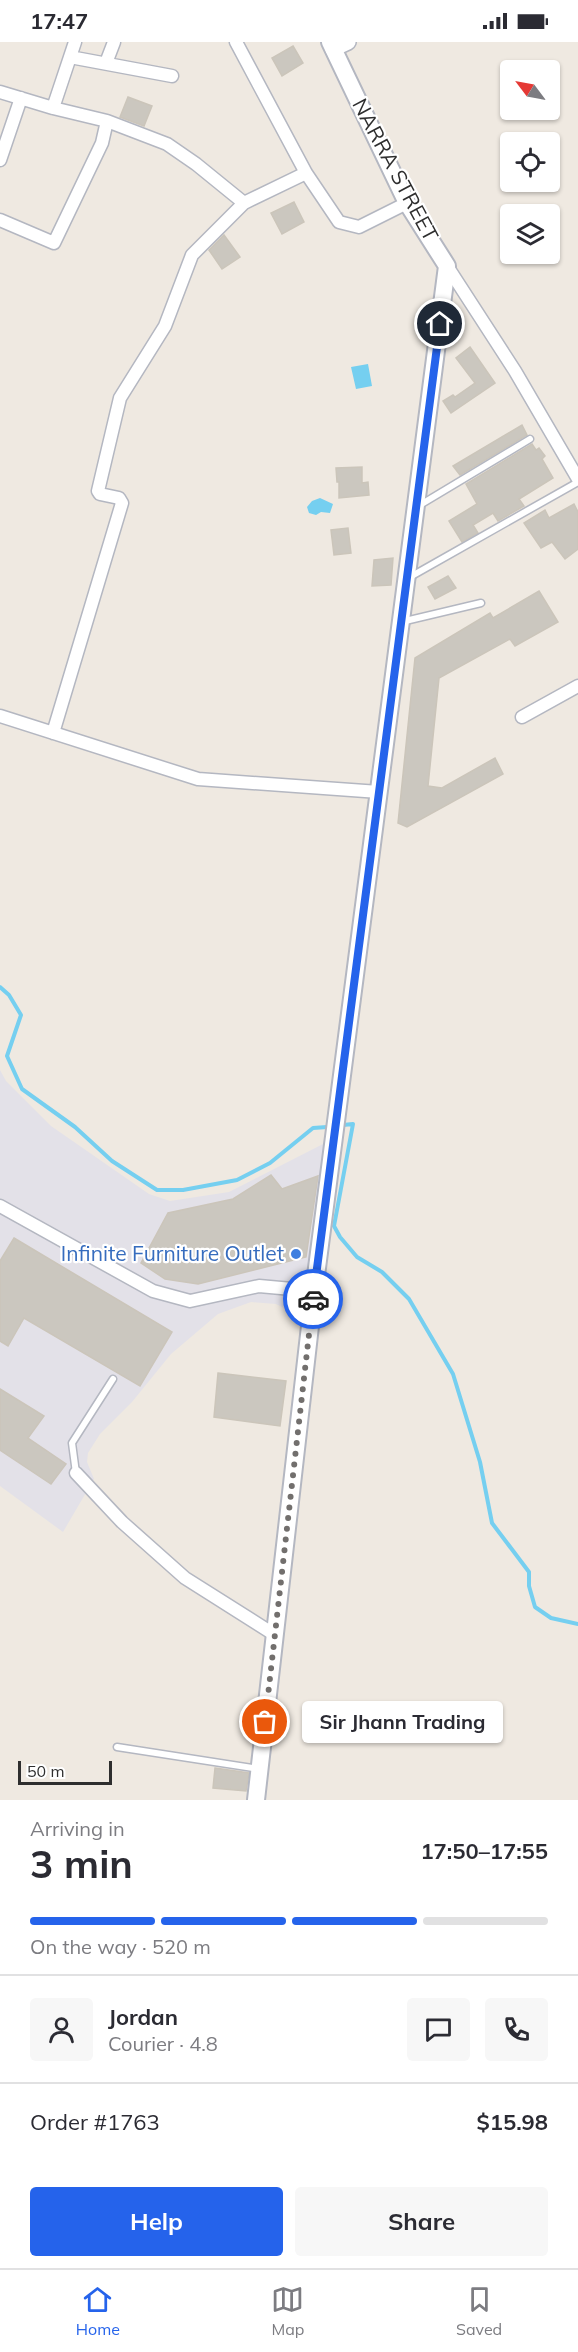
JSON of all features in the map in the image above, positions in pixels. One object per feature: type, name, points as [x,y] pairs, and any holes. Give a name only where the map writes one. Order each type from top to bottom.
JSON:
[{"type":"main road","name":"NARRA STREET","points":[[256,1800],[314,1291],[447,266],[407,203],[337,44]]},
{"type":"street","points":[[53,108],[75,42]]},
{"type":"street","points":[[106,63],[114,42]]},
{"type":"street","points":[[236,42],[306,173],[339,222],[359,227],[407,203]]},
{"type":"street","points":[[70,57],[171,76]]},
{"type":"street","points":[[0,92],[107,121],[167,144],[244,203]]},
{"type":"street","points":[[0,160],[21,98]]},
{"type":"street","points":[[0,220],[54,243],[102,143],[107,121]]},
{"type":"street","points":[[53,733],[122,503],[119,498],[100,494],[98,491],[120,398],[165,326],[192,255],[244,203],[306,173]]},
{"type":"street","points":[[447,266],[515,371],[578,481]]},
{"type":"street","points":[[522,717],[578,686]]},
{"type":"street","points":[[0,716],[198,779],[379,792]]},
{"type":"street","points":[[0,1206],[162,1294],[190,1301],[259,1286],[314,1291]]},
{"type":"street","points":[[76,1473],[122,1522],[185,1578],[275,1635]]},
{"type":"lane","points":[[416,507],[530,439]]},
{"type":"lane","points":[[406,579],[578,481]]},
{"type":"lane","points":[[401,622],[481,603]]},
{"type":"lane","points":[[76,1473],[72,1443],[113,1378]]},
{"type":"lane","points":[[117,1748],[260,1769]]},
{"type":"shaded area","points":[[0,1070],[6,1081],[51,1126],[149,1194],[170,1201],[229,1192],[325,1143],[304,1318],[276,1304],[251,1302],[218,1314],[171,1354],[132,1402],[100,1434],[88,1453],[87,1462],[94,1479],[63,1532],[0,1486]]},
{"type":"water","points":[[368,364],[372,386],[356,389],[351,367]]},
{"type":"water","points":[[320,498],[333,504],[330,513],[321,512],[316,515],[309,513],[307,507],[312,501]]},
{"type":"building","points":[[293,46],[303,63],[282,76],[272,58]]},
{"type":"building","points":[[128,97],[152,106],[144,126],[120,117]]},
{"type":"building","points":[[294,202],[304,222],[282,234],[271,213]]},
{"type":"building","points":[[224,235],[240,257],[222,269],[209,250]]},
{"type":"building","points":[[470,347],[495,383],[451,413],[443,401],[453,395],[455,397],[475,383],[456,358]]},
{"type":"building","points":[[522,425],[527,435],[460,475],[453,466]]},
{"type":"building","points":[[532,444],[536,450],[539,448],[545,456],[542,459],[553,478],[519,499],[524,506],[498,521],[493,513],[473,525],[478,533],[462,542],[449,521],[477,504],[466,484]]},
{"type":"building","points":[[362,467],[362,483],[368,482],[369,495],[339,498],[336,468]]},
{"type":"building","points":[[574,504],[578,512],[578,549],[565,559],[552,542],[541,548],[524,523],[545,510],[549,518]]},
{"type":"building","points":[[348,528],[351,553],[334,555],[331,530]]},
{"type":"building","points":[[393,558],[391,585],[372,586],[374,560]]},
{"type":"building","points":[[448,576],[456,588],[435,599],[428,587]]},
{"type":"building","points":[[539,591],[558,622],[515,646],[510,639],[439,678],[428,786],[442,788],[495,758],[503,774],[407,827],[398,823],[415,658],[490,613],[493,618]]},
{"type":"building","points":[[271,1175],[282,1189],[318,1176],[306,1257],[198,1284],[165,1279],[141,1263],[168,1213],[233,1199]]},
{"type":"building","points":[[14,1238],[172,1332],[140,1386],[24,1318],[8,1346],[0,1341],[0,1261]]},
{"type":"building","points":[[218,1373],[286,1381],[280,1426],[214,1417]]},
{"type":"building","points":[[0,1389],[44,1416],[28,1438],[66,1464],[51,1484],[0,1450]]},
{"type":"building","points":[[215,1768],[249,1773],[246,1791],[213,1788]]},
{"type":"waterway","points":[[0,987],[9,995],[21,1015],[7,1056],[22,1089],[75,1127],[112,1161],[157,1190],[183,1190],[237,1180],[270,1163],[313,1128],[327,1127]]},
{"type":"waterway","points":[[343,1125],[353,1124],[334,1226],[357,1257],[382,1272],[409,1299],[453,1374],[480,1462],[492,1523],[529,1572],[529,1586],[535,1607],[551,1618],[578,1624]]},
{"type":"way so far","points":[[265,1722],[313,1299]]},
{"type":"place","name":"Infinite Furniture Outlet","points":[[296,1254]]},
{"type":"place","name":"Sir Jhann Trading","points":[[265,1722]]},
{"type":"route","points":[[313,1299],[440,324]]}]
